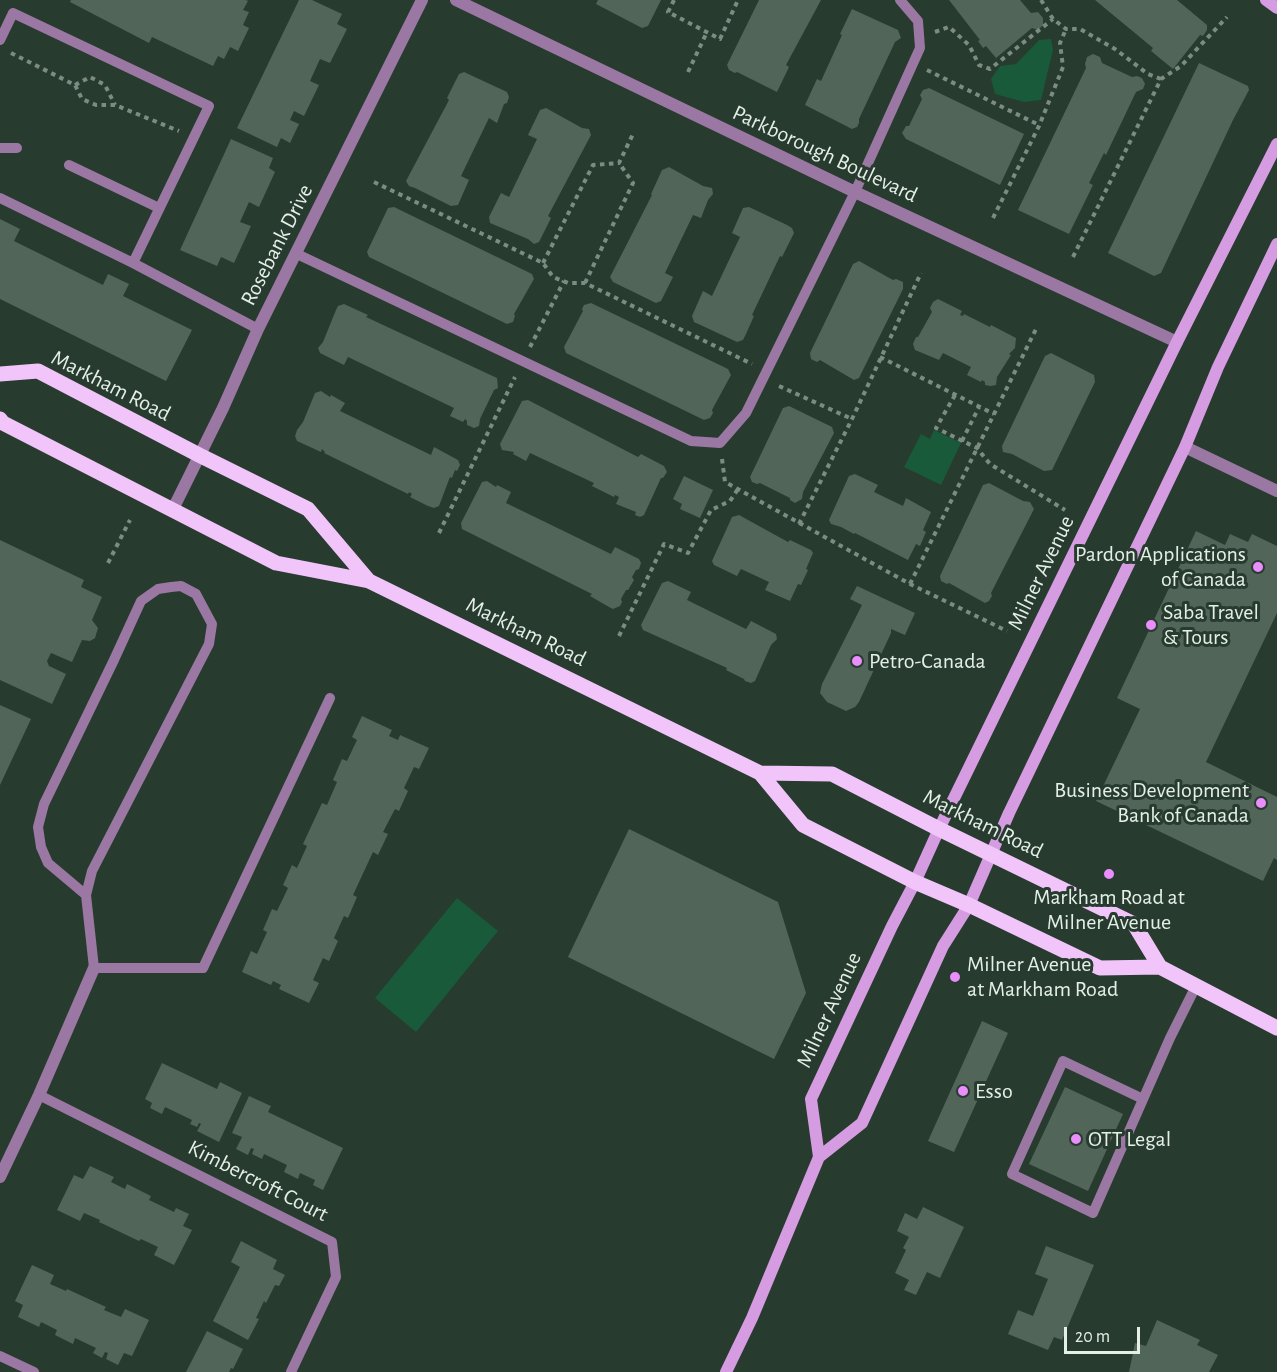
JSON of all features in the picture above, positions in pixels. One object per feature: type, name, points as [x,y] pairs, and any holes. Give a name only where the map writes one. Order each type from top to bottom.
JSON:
[{"type":"main road","points":[[1266,0],[1277,8]]},
{"type":"main road","name":"Milner Avenue","points":[[819,1157],[811,1099],[939,829],[1177,342],[1277,144]]},
{"type":"main road","points":[[726,1372],[752,1318],[819,1157],[862,1123],[943,946],[969,905],[991,854],[1185,447],[1218,367],[1277,244]]},
{"type":"main road","name":"Markham Road","points":[[0,374],[38,371],[199,455],[308,508],[369,581]]},
{"type":"main road","name":"Markham Road","points":[[0,419],[3,423],[276,563],[369,581],[760,773],[803,825],[915,882],[969,905],[1100,968],[1160,967],[1277,1028]]},
{"type":"main road","name":"Markham Road","points":[[760,773],[832,774],[1134,924],[1160,967]]},
{"type":"street","name":"Rosebank Drive","points":[[172,511],[224,408],[258,328],[422,0]]},
{"type":"street","name":"Parkborough Boulevard","points":[[456,0],[855,192],[1177,342]]},
{"type":"street","points":[[1185,447],[1277,491]]},
{"type":"street","points":[[0,1177],[39,1095],[94,968]]},
{"type":"lane","points":[[297,254],[691,441],[720,443],[746,413],[855,192],[920,48],[918,21],[900,0]]},
{"type":"lane","points":[[0,40],[13,13],[209,106],[133,263]]},
{"type":"lane","points":[[0,148],[16,148]]},
{"type":"lane","points":[[69,165],[159,208]]},
{"type":"lane","points":[[0,198],[258,328]]},
{"type":"lane","points":[[86,895],[48,863],[41,846],[38,827],[44,804],[141,601],[158,589],[182,586],[196,594],[212,624],[209,644],[92,871],[86,895],[94,968],[203,968],[330,698]]},
{"type":"lane","points":[[1143,1099],[1063,1061],[1012,1174],[1093,1213],[1170,1038],[1196,986]]},
{"type":"lane","name":"Kimbercroft Court","points":[[39,1095],[332,1242],[336,1277],[291,1372]]},
{"type":"lane","points":[[0,1356],[34,1372]]},
{"type":"path","points":[[674,0],[668,12],[720,39],[738,0]]},
{"type":"path","points":[[1041,0],[1053,19],[1066,29],[1080,29],[1115,49],[1148,74],[1161,79]]},
{"type":"path","points":[[1073,256],[1161,79],[1181,66],[1227,17]]},
{"type":"path","points":[[919,34],[937,32],[949,27],[969,45],[979,65],[990,69],[1053,19]]},
{"type":"path","points":[[993,218],[1039,126],[1063,67],[1060,43],[1066,29]]},
{"type":"path","points":[[688,72],[707,32]]},
{"type":"path","points":[[9,52],[75,85],[82,99],[96,105],[115,105],[193,136]]},
{"type":"path","points":[[913,64],[1039,126]]},
{"type":"path","points":[[75,85],[90,77],[105,85],[115,105]]},
{"type":"path","points":[[619,163],[634,132]]},
{"type":"path","points":[[543,263],[593,165],[619,163]]},
{"type":"path","points":[[585,283],[633,183],[619,163]]},
{"type":"path","points":[[374,182],[543,263],[553,277],[564,281],[585,283],[852,419]]},
{"type":"path","points":[[799,524],[921,273]]},
{"type":"path","points":[[439,533],[564,281]]},
{"type":"path","points":[[910,584],[1037,327]]},
{"type":"path","points":[[880,357],[994,414]]},
{"type":"path","points":[[955,395],[936,428],[977,448],[990,464],[1065,510]]},
{"type":"path","points":[[962,441],[979,407]]},
{"type":"path","points":[[720,443],[725,482],[910,584],[1007,632]]},
{"type":"path","points":[[619,636],[664,543],[688,553],[711,510],[730,501],[738,489]]},
{"type":"path","points":[[108,562],[130,520]]},
{"type":"green space","points":[[1051,39],[1053,50],[1041,100],[1024,102],[995,94],[991,79],[1000,66],[1016,64],[1039,40]]},
{"type":"green space","points":[[934,430],[961,443],[941,485],[904,467],[921,434],[930,439]]},
{"type":"green space","points":[[457,898],[498,931],[416,1032],[375,998]]},
{"type":"building","points":[[71,0],[246,0],[248,1],[243,10],[249,12],[243,25],[249,28],[238,51],[230,47],[224,59],[218,56],[213,66],[152,37],[149,43],[70,2]]},
{"type":"building","points":[[299,0],[312,0],[342,14],[337,24],[347,29],[330,63],[320,59],[310,81],[319,85],[304,116],[294,111],[290,120],[299,124],[290,143],[281,138],[277,147],[237,128]]},
{"type":"building","points":[[598,0],[661,0],[648,26],[642,28],[596,4]]},
{"type":"building","points":[[759,0],[821,0],[786,65],[789,67],[777,92],[729,70],[727,65]]},
{"type":"building","points":[[949,0],[1020,0],[1031,13],[1038,12],[1043,18],[1043,25],[1038,30],[1032,28],[996,58],[986,46],[983,48],[978,41],[980,40]]},
{"type":"building","points":[[1095,0],[1177,0],[1207,25],[1207,30],[1203,36],[1200,35],[1173,69],[1151,51],[1153,48]]},
{"type":"building","points":[[852,9],[898,30],[901,38],[895,42],[857,127],[852,129],[805,105],[817,79],[821,81]]},
{"type":"building","points":[[1093,54],[1100,57],[1102,63],[1132,77],[1142,78],[1145,84],[1143,89],[1136,92],[1106,155],[1104,153],[1089,183],[1093,185],[1069,234],[1018,210],[1086,68],[1087,57]]},
{"type":"building","points":[[1199,63],[1248,86],[1249,90],[1161,273],[1154,276],[1108,253]]},
{"type":"building","points":[[464,72],[507,92],[509,97],[497,123],[489,118],[461,176],[469,180],[458,205],[451,206],[409,186],[406,181],[449,100],[447,98],[459,74]]},
{"type":"building","points":[[929,88],[1024,134],[1000,185],[906,139],[902,133],[906,126],[909,126],[922,99],[920,95],[923,90]]},
{"type":"building","points":[[546,108],[582,128],[589,129],[591,135],[548,216],[551,218],[539,242],[534,244],[528,239],[490,223],[489,217],[501,193],[509,197],[537,139],[528,135],[540,110]]},
{"type":"building","points":[[231,139],[273,158],[269,168],[275,172],[259,207],[249,202],[240,222],[251,226],[234,263],[221,257],[217,266],[180,250]]},
{"type":"building","points":[[669,167],[703,186],[712,188],[713,194],[701,218],[693,215],[665,273],[673,277],[661,301],[656,303],[613,282],[610,277],[652,195],[662,170]]},
{"type":"building","points":[[394,207],[532,274],[534,279],[514,314],[513,322],[507,324],[369,257],[367,252],[388,208]]},
{"type":"building","points":[[749,207],[787,225],[794,233],[782,257],[780,256],[752,315],[754,316],[743,340],[737,342],[694,322],[692,316],[703,291],[712,296],[740,237],[732,233],[743,208]]},
{"type":"building","points":[[0,219],[20,229],[14,241],[103,285],[108,274],[129,284],[123,296],[192,330],[166,381],[0,299]]},
{"type":"building","points":[[859,261],[893,280],[903,282],[903,289],[859,378],[854,380],[820,360],[817,362],[811,359],[810,353],[853,264]]},
{"type":"building","points":[[938,299],[962,311],[960,315],[964,314],[990,327],[991,325],[1016,338],[1015,348],[1009,354],[1011,355],[997,377],[996,385],[985,385],[982,380],[981,382],[967,375],[971,367],[943,353],[939,360],[915,350],[913,344],[916,337],[932,312],[930,308],[933,302]]},
{"type":"building","points":[[591,303],[728,369],[731,375],[710,418],[704,420],[566,353],[564,347],[584,305]]},
{"type":"building","points":[[344,304],[368,315],[366,317],[497,378],[498,388],[494,390],[479,426],[474,428],[467,425],[465,419],[463,422],[450,416],[454,408],[348,357],[344,365],[320,353],[318,348],[323,342],[336,310],[338,306]]},
{"type":"building","points":[[1051,353],[1094,375],[1095,382],[1052,470],[1044,471],[1012,454],[1003,452],[1002,446],[1045,356]]},
{"type":"building","points":[[321,391],[345,403],[340,411],[431,455],[434,447],[458,460],[460,465],[452,478],[450,477],[439,506],[434,508],[428,506],[410,497],[412,494],[409,492],[408,494],[324,453],[322,449],[321,452],[297,441],[295,436],[297,430],[303,422],[315,393]]},
{"type":"building","points":[[528,400],[638,457],[641,454],[664,466],[667,472],[661,478],[644,515],[640,517],[635,515],[636,512],[616,504],[619,497],[615,495],[614,497],[592,486],[594,483],[530,453],[526,461],[513,454],[514,452],[502,450],[500,444],[522,401]]},
{"type":"building","points":[[789,406],[832,427],[834,433],[803,492],[802,499],[795,503],[790,498],[760,483],[752,482],[750,477],[783,408]]},
{"type":"building","points":[[855,474],[878,485],[874,492],[903,506],[906,498],[931,512],[923,530],[926,532],[920,546],[916,544],[908,560],[855,533],[831,524],[829,520],[849,476]]},
{"type":"building","points":[[684,476],[713,490],[700,518],[680,509],[682,504],[673,499]]},
{"type":"building","points":[[487,481],[511,492],[506,503],[611,554],[615,547],[639,559],[641,563],[639,569],[632,577],[634,580],[621,599],[620,606],[613,609],[590,596],[592,594],[462,529],[461,523],[482,482]]},
{"type":"building","points":[[989,483],[1023,501],[1030,502],[1034,509],[991,593],[992,596],[985,603],[941,581],[940,576],[983,485]]},
{"type":"building","points":[[739,515],[813,553],[801,585],[798,584],[790,601],[765,590],[769,582],[741,569],[737,576],[714,565],[712,561],[732,517]]},
{"type":"building","points":[[1196,531],[1225,545],[1230,534],[1248,542],[1252,534],[1277,546],[1277,613],[1206,762],[1277,797],[1277,860],[1274,858],[1263,881],[1096,801],[1140,709],[1117,698]]},
{"type":"building","points":[[0,540],[84,580],[81,587],[102,597],[92,620],[98,628],[95,638],[90,641],[82,640],[72,662],[51,653],[47,661],[49,666],[66,674],[52,704],[0,680]]},
{"type":"building","points":[[668,581],[691,592],[687,600],[746,629],[751,621],[776,634],[777,639],[771,645],[755,681],[751,683],[745,681],[726,670],[727,668],[643,630],[641,625],[662,583]]},
{"type":"building","points":[[857,586],[915,613],[905,635],[891,629],[859,702],[855,707],[846,711],[827,702],[820,693],[822,684],[862,605],[850,599]]},
{"type":"building","points":[[0,705],[31,719],[0,785]]},
{"type":"building","points":[[362,716],[392,730],[389,736],[398,740],[400,735],[429,748],[419,769],[414,767],[404,788],[408,791],[399,811],[395,809],[383,832],[388,834],[378,855],[373,852],[353,895],[357,897],[348,918],[344,916],[334,938],[338,941],[329,961],[323,958],[313,980],[319,983],[309,1003],[279,989],[281,985],[273,981],[271,985],[242,972],[251,951],[257,954],[267,932],[263,930],[272,909],[277,911],[288,888],[283,885],[292,865],[297,868],[307,846],[303,844],[322,803],[327,805],[337,782],[333,780],[342,759],[347,761],[357,740],[352,737]]},
{"type":"building","points":[[629,829],[778,902],[806,993],[774,1059],[568,957]]},
{"type":"building","points":[[982,1021],[1008,1033],[954,1152],[928,1141]]},
{"type":"building","points":[[162,1063],[217,1089],[220,1082],[242,1093],[219,1142],[197,1131],[201,1124],[199,1123],[197,1127],[190,1124],[192,1120],[165,1107],[162,1114],[150,1108],[152,1103],[145,1099]]},
{"type":"building","name":"OTT Legal","points":[[1065,1087],[1123,1114],[1088,1191],[1029,1164]]},
{"type":"building","points":[[249,1096],[271,1106],[268,1112],[343,1148],[323,1190],[313,1185],[315,1180],[300,1173],[298,1179],[284,1172],[287,1165],[264,1154],[262,1159],[252,1154],[254,1149],[251,1148],[248,1155],[236,1149],[242,1137],[232,1133]]},
{"type":"building","points":[[90,1166],[114,1177],[111,1182],[125,1189],[127,1184],[151,1196],[149,1200],[174,1212],[176,1208],[189,1214],[183,1226],[192,1230],[174,1265],[154,1255],[158,1247],[141,1239],[139,1241],[84,1213],[80,1221],[57,1210],[74,1175],[83,1179]]},
{"type":"building","points":[[923,1207],[964,1227],[940,1278],[927,1272],[916,1295],[904,1290],[909,1280],[895,1273],[906,1250],[903,1248],[909,1237],[897,1231],[905,1213],[917,1219]]},
{"type":"building","points":[[241,1241],[277,1260],[273,1269],[285,1275],[279,1286],[275,1285],[266,1303],[264,1301],[256,1318],[259,1319],[248,1340],[213,1321],[240,1267],[231,1262]]},
{"type":"building","points":[[1046,1246],[1094,1265],[1062,1340],[1054,1337],[1048,1350],[1008,1334],[1018,1310],[1033,1316],[1048,1279],[1035,1274]]},
{"type":"building","points":[[32,1265],[54,1275],[50,1284],[66,1291],[67,1289],[106,1307],[104,1310],[121,1317],[125,1309],[149,1320],[132,1356],[124,1353],[118,1365],[106,1359],[108,1353],[105,1352],[102,1358],[93,1353],[96,1348],[75,1338],[73,1344],[55,1335],[57,1330],[41,1322],[39,1327],[18,1317],[23,1305],[15,1301]]},
{"type":"building","points":[[1157,1320],[1200,1340],[1197,1345],[1218,1355],[1209,1372],[1129,1372],[1135,1343],[1146,1346]]},
{"type":"building","points":[[207,1331],[243,1349],[233,1369],[231,1368],[229,1372],[186,1372]]},
{"type":"place","name":"Pardon Applications of Canada","points":[[1258,567]]},
{"type":"place","name":"Saba Travel & Tours","points":[[1151,625]]},
{"type":"place","name":"Petro-Canada","points":[[857,661]]},
{"type":"place","name":"Business Development Bank of Canada","points":[[1261,803]]},
{"type":"place","name":"Markham Road at Milner Avenue","points":[[1109,874]]},
{"type":"place","name":"Milner Avenue at Markham Road","points":[[955,977]]},
{"type":"place","name":"Esso","points":[[963,1091]]},
{"type":"place","name":"OTT Legal","points":[[1076,1139]]}]
